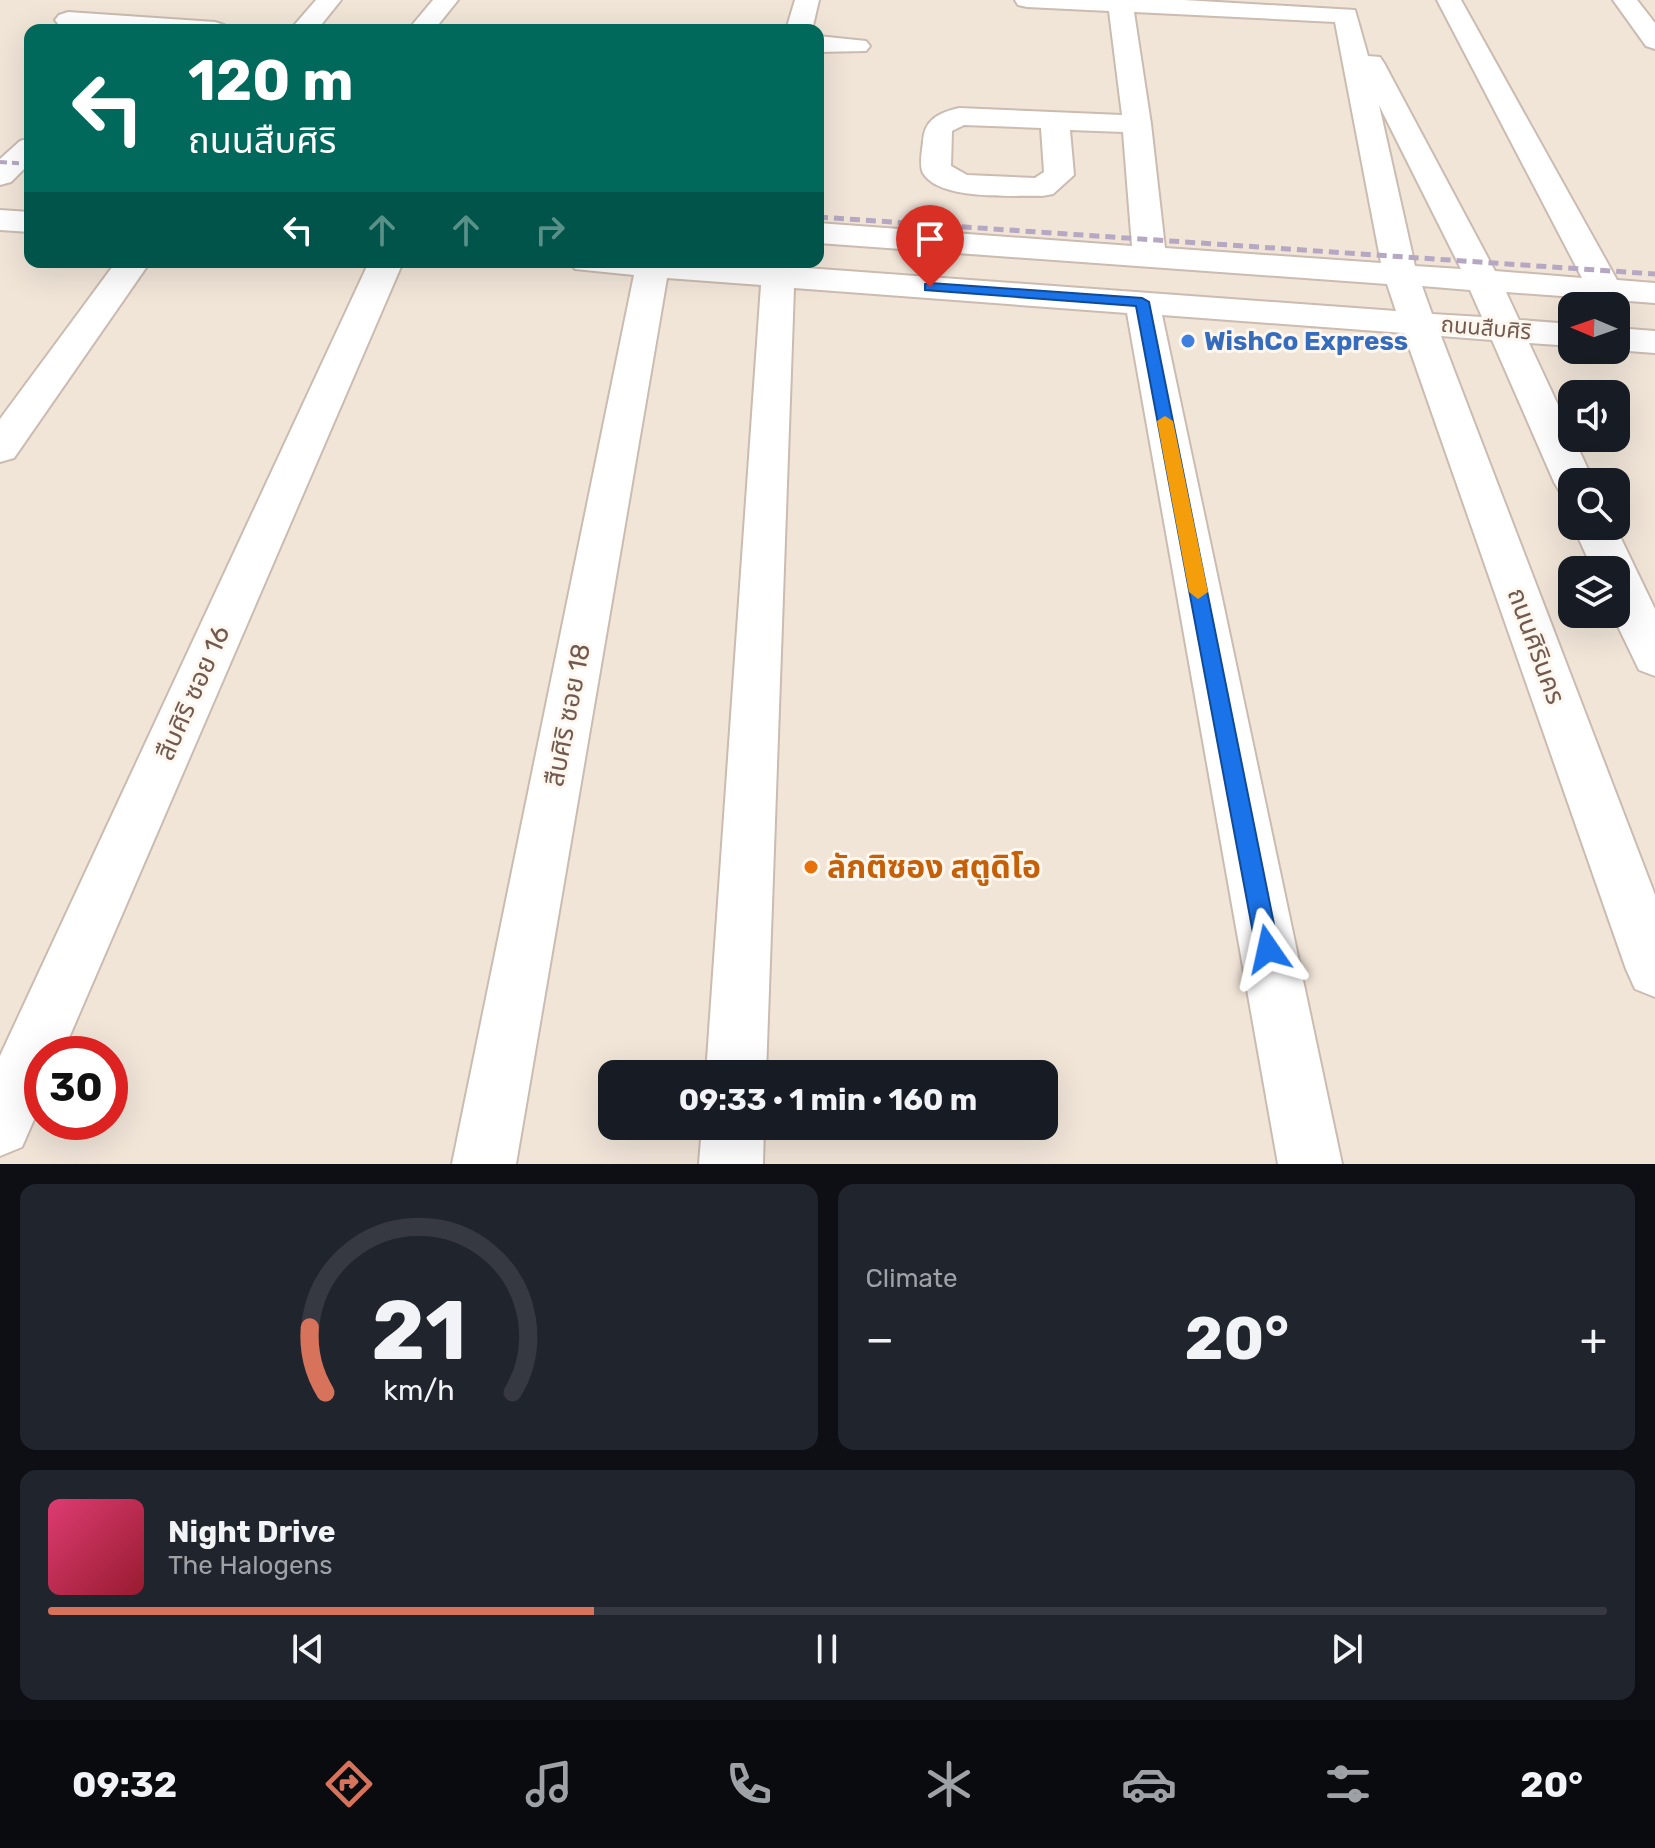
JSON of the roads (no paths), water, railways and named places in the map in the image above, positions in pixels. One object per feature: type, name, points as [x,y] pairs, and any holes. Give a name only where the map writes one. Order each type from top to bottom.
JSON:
[{"type":"street","points":[[160,24],[186,0]]},
{"type":"street","points":[[308,24],[329,0]]},
{"type":"street","points":[[426,24],[446,0]]},
{"type":"street","points":[[801,24],[807,0]]},
{"type":"street","points":[[1027,0],[1343,7],[1483,280],[1568,468]]},
{"type":"street","points":[[1449,0],[1605,289]]},
{"type":"street","points":[[1625,0],[1655,41]]},
{"type":"street","points":[[1121,3],[1137,124],[1149,255]]},
{"type":"street","name":"ถนนศิรินคร","points":[[1343,7],[1400,274],[1655,969]]},
{"type":"street","points":[[68,20],[112,24]]},
{"type":"street","points":[[824,44],[857,46]]},
{"type":"street","points":[[1055,122],[1137,124]]},
{"type":"street","points":[[0,176],[24,153]]},
{"type":"street","points":[[0,176],[24,178]]},
{"type":"street","points":[[0,220],[24,222]]},
{"type":"street","name":"ถนนสืบศิริ","points":[[824,233],[1655,293]]},
{"type":"street","points":[[0,448],[129,268]]},
{"type":"street","name":"สืบศิริ ซอย 16","points":[[0,1125],[383,268]]},
{"type":"street","name":"สืบศิริ ซอย 18","points":[[484,1164],[652,268]]},
{"type":"street","name":"ถนนสืบศิริ","points":[[666,268],[1558,334]]},
{"type":"street","points":[[737,1060],[778,276]]},
{"type":"street","points":[[1142,302],[1310,1164]]},
{"type":"street","points":[[1630,340],[1655,342]]},
{"type":"street","points":[[1630,603],[1655,657]]},
{"type":"street","points":[[731,1164],[732,1140]]},
{"type":"railway","points":[[0,162],[24,164]]},
{"type":"railway","points":[[824,217],[1655,274]]},
{"type":"place","name":"WishCo Express","points":[[1188,341]]},
{"type":"place","name":"ลักติซอง สตูดิโอ","points":[[811,867]]}]
